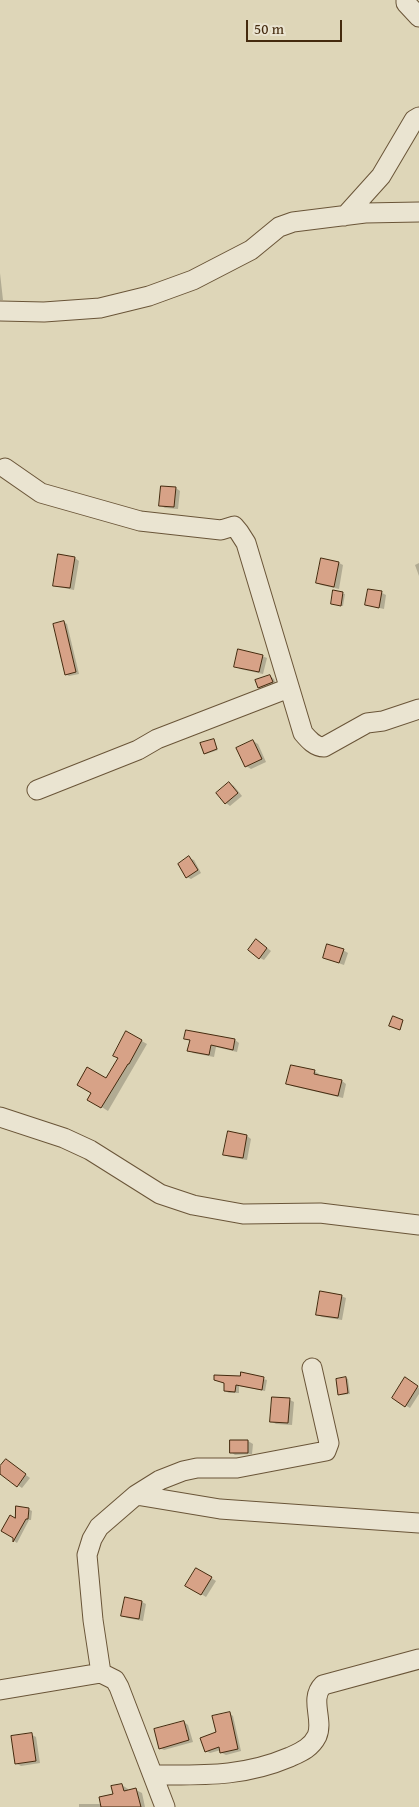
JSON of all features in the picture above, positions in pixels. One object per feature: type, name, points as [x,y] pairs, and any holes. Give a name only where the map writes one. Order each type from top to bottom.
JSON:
[{"type":"street","points":[[406,0],[406,4],[419,17]]},
{"type":"street","points":[[345,216],[381,176],[414,120],[419,117]]},
{"type":"street","points":[[0,311],[44,312],[100,308],[149,296],[193,280],[251,250],[279,227],[293,222],[365,214],[419,212]]},
{"type":"street","points":[[5,468],[41,493],[140,521],[221,530],[234,526],[246,543],[303,733],[313,744],[320,747],[333,743],[367,723],[383,721],[419,709]]},
{"type":"street","points":[[37,790],[138,750],[157,739],[289,688]]},
{"type":"street","points":[[0,1117],[64,1138],[90,1150],[160,1194],[192,1205],[244,1214],[320,1213],[419,1225]]},
{"type":"street","points":[[101,1673],[93,1620],[87,1555],[92,1539],[99,1527],[136,1494],[160,1480],[183,1472],[197,1468],[237,1468],[326,1451],[329,1443],[312,1368]]},
{"type":"street","points":[[136,1494],[220,1509],[419,1523]]},
{"type":"street","points":[[154,1775],[222,1774],[255,1770],[303,1751],[313,1742],[317,1735],[319,1727],[316,1696],[323,1685],[419,1659]]},
{"type":"street","points":[[0,1690],[101,1673],[115,1680],[165,1807]]},
{"type":"building","points":[[161,486],[176,487],[174,507],[159,506]]},
{"type":"building","points":[[58,554],[75,557],[70,588],[53,586]]},
{"type":"building","points":[[321,558],[339,562],[334,587],[316,583]]},
{"type":"building","points":[[368,589],[382,591],[379,608],[365,605]]},
{"type":"building","points":[[333,590],[343,592],[341,606],[331,604]]},
{"type":"building","points":[[64,621],[76,672],[65,675],[53,624]]},
{"type":"building","points":[[238,649],[263,655],[259,672],[234,667]]},
{"type":"building","points":[[270,675],[273,682],[258,688],[255,680]]},
{"type":"building","points":[[214,739],[217,749],[204,754],[200,743]]},
{"type":"building","points":[[253,740],[262,759],[245,767],[236,748]]},
{"type":"building","points":[[229,782],[238,793],[225,804],[216,793]]},
{"type":"building","points":[[189,856],[198,870],[186,878],[178,864]]},
{"type":"building","points":[[256,939],[267,948],[259,959],[248,950]]},
{"type":"building","points":[[327,944],[344,949],[339,963],[323,958]]},
{"type":"building","points":[[393,1016],[403,1020],[400,1030],[389,1026]]},
{"type":"building","points":[[186,1030],[235,1039],[233,1050],[211,1045],[209,1055],[187,1051],[190,1040],[184,1039]]},
{"type":"building","points":[[126,1031],[142,1040],[101,1108],[87,1100],[91,1093],[77,1085],[87,1067],[106,1078],[118,1058],[113,1056]]},
{"type":"building","points":[[291,1065],[315,1070],[314,1074],[342,1080],[338,1096],[286,1084]]},
{"type":"building","points":[[228,1131],[247,1135],[243,1158],[223,1155]]},
{"type":"building","points":[[320,1291],[342,1295],[338,1318],[316,1315]]},
{"type":"building","points":[[241,1372],[264,1377],[262,1390],[236,1385],[235,1392],[224,1391],[224,1383],[214,1380],[214,1375],[240,1376]]},
{"type":"building","points":[[346,1377],[348,1393],[338,1395],[336,1379]]},
{"type":"building","points":[[405,1377],[418,1386],[405,1407],[392,1398]]},
{"type":"building","points":[[272,1397],[290,1398],[288,1423],[270,1422]]},
{"type":"building","points":[[230,1440],[248,1440],[248,1453],[230,1453]]},
{"type":"building","points":[[6,1459],[26,1474],[17,1487],[0,1474],[0,1466]]},
{"type":"building","points":[[16,1506],[29,1508],[28,1519],[26,1519],[13,1542],[13,1538],[1,1531],[10,1515],[15,1518]]},
{"type":"building","points":[[196,1568],[212,1577],[201,1595],[185,1586]]},
{"type":"building","points":[[125,1597],[142,1601],[139,1619],[121,1616]]},
{"type":"building","points":[[230,1712],[238,1749],[220,1753],[219,1747],[205,1752],[200,1738],[216,1732],[212,1716]]},
{"type":"building","points":[[184,1721],[189,1740],[159,1749],[154,1729]]},
{"type":"building","points":[[32,1733],[36,1761],[15,1764],[11,1736]]},
{"type":"building","points":[[122,1784],[124,1791],[136,1788],[141,1807],[101,1807],[99,1797],[113,1794],[111,1786]]}]
